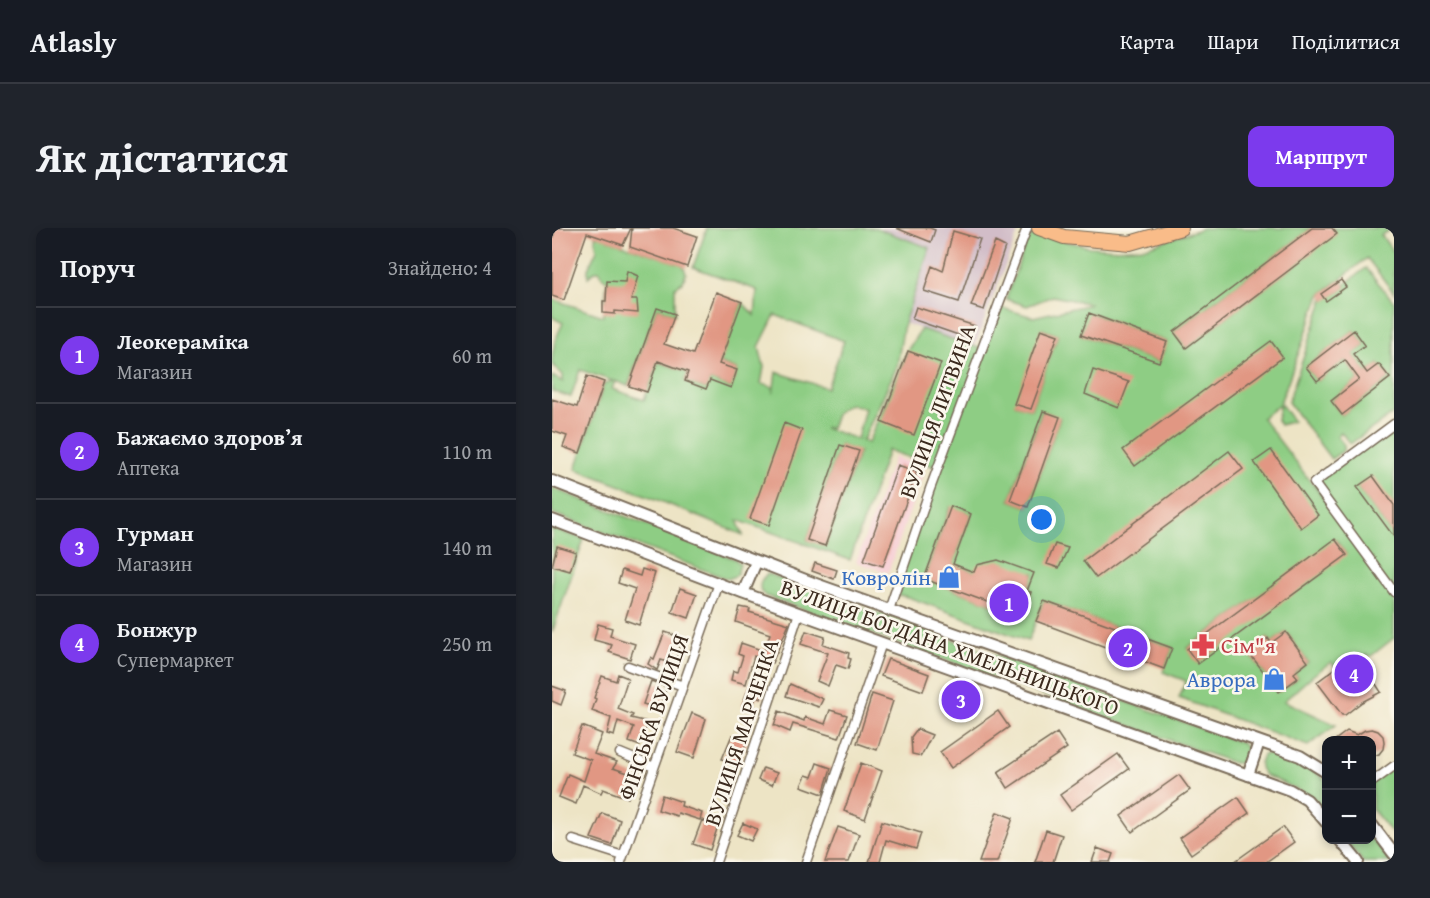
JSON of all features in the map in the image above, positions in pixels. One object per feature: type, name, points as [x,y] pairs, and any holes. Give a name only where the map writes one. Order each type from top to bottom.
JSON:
[{"type":"main road","points":[[1039,228],[1064,237],[1130,243],[1180,228]]},
{"type":"street","name":"ВУЛИЦЯ ЛИТВИНА","points":[[889,610],[930,489],[1027,228]]},
{"type":"street","points":[[1393,590],[1314,483],[1394,424]]},
{"type":"street","name":"ВУЛИЦЯ БОГДАНА ХМЕЛЬНИЦЬКОГО","points":[[552,481],[756,562],[1300,756],[1322,770]]},
{"type":"street","name":"ВУЛИЦЯ БОГДАНА ХМЕЛЬНИЦЬКОГО","points":[[552,520],[743,593],[1290,790],[1307,800],[1322,817]]},
{"type":"street","points":[[743,593],[756,562]]},
{"type":"street","name":"ФІНСЬКА ВУЛИЦЯ","points":[[622,859],[719,583]]},
{"type":"street","name":"ВУЛИЦЯ МАРЧЕНКА","points":[[716,862],[800,613]]},
{"type":"street","points":[[806,862],[882,643]]},
{"type":"street","points":[[628,666],[683,686]]},
{"type":"street","points":[[1248,775],[1259,742]]},
{"type":"street","points":[[620,753],[654,767]]},
{"type":"street","points":[[1376,779],[1394,766]]},
{"type":"street","points":[[1376,831],[1394,854]]},
{"type":"street","points":[[573,840],[622,859]]},
{"type":"street","points":[[1343,844],[1358,862]]},
{"type":"shaded area","points":[[876,228],[1015,228],[1019,230],[974,347],[904,323],[930,248]]},
{"type":"shaded area","points":[[894,457],[925,468],[888,573],[856,562]]},
{"type":"green space","points":[[707,228],[876,228],[930,248],[904,323],[897,366],[863,440],[860,440],[868,443],[907,351],[921,329],[982,349],[998,307],[1033,317],[1091,304],[1053,296],[1027,306],[1006,299],[1027,240],[1035,234],[1090,247],[1115,249],[1146,247],[1203,228],[1312,228],[1174,332],[1186,348],[1336,234],[1332,228],[1393,228],[1381,235],[1394,253],[1394,293],[1367,258],[1320,295],[1280,403],[1293,421],[1280,425],[1277,420],[1280,404],[1262,418],[1339,519],[1314,483],[1394,424],[1394,505],[1358,488],[1394,537],[1394,638],[1371,656],[1366,655],[1368,661],[1335,667],[1331,662],[1284,701],[1336,725],[1308,746],[1179,698],[1186,681],[1163,672],[1172,648],[1044,601],[1028,641],[908,597],[894,594],[938,468],[888,450],[850,560],[737,520],[743,535],[576,469],[604,384],[613,381],[580,370],[571,397],[552,391],[552,376],[563,382],[563,375],[552,364],[555,343],[563,323],[552,317],[552,299],[603,316],[607,281],[602,277],[600,271],[595,271],[588,277],[588,269],[597,250],[595,235],[683,265],[686,273],[683,282],[675,287],[675,314],[657,308],[628,386],[615,381],[612,389],[644,400],[658,362],[688,372],[685,381],[706,389],[710,380],[731,388],[737,370],[719,363],[742,302],[755,316],[757,290],[693,267]],"holes":[[[1090,313],[1167,342],[1159,362],[1081,335]],[[775,315],[844,341],[827,388],[776,372],[773,394],[773,387],[761,384],[764,367],[759,347]],[[1042,329],[1058,335],[1031,409],[1015,404]],[[849,404],[865,408],[857,439],[824,428],[831,428],[837,412]],[[1042,411],[1060,418],[1028,507],[1010,500]],[[840,445],[859,452],[825,546],[807,540]],[[950,507],[971,514],[953,564],[974,572],[1034,573],[1027,591],[1031,593],[1023,615],[924,579]],[[1336,540],[1346,554],[1198,663],[1187,648]],[[1286,632],[1308,662],[1294,673],[1298,678],[1279,692],[1249,653],[1268,638],[1271,643]]]},
{"type":"green space","points":[[1366,268],[1394,302],[1394,413],[1350,444],[1341,432],[1337,436],[1344,445],[1344,450],[1331,459],[1288,402],[1324,298],[1326,300],[1346,287],[1345,284]],"holes":[[[1354,330],[1365,345],[1353,354],[1367,373],[1379,364],[1390,378],[1342,415],[1331,401],[1359,379],[1345,360],[1317,381],[1306,367]]]},
{"type":"green space","points":[[552,488],[735,559],[740,564],[737,575],[728,579],[552,513]]},
{"type":"green space","points":[[552,529],[584,539],[552,633]]},
{"type":"green space","points":[[768,574],[1242,743],[1246,747],[1245,758],[1240,763],[1234,763],[766,596],[761,592],[760,584]]},
{"type":"green space","points":[[1271,753],[1293,761],[1322,778],[1322,810],[1312,796],[1265,775],[1260,766],[1263,755]]},
{"type":"green space","points":[[1394,766],[1394,835],[1376,814],[1376,779]]},
{"type":"green space","points":[[1376,843],[1390,862],[1363,862],[1348,844]]},
{"type":"building","points":[[556,228],[631,228],[623,245],[587,233],[564,300],[552,296],[552,240]]},
{"type":"building","points":[[632,228],[673,228],[697,236],[687,267],[630,247]]},
{"type":"building","points":[[896,228],[930,228],[935,230],[931,242]]},
{"type":"building","points":[[1312,228],[1332,228],[1337,234],[1186,348],[1174,332]]},
{"type":"building","points":[[953,231],[980,239],[959,302],[924,291],[932,266],[943,271]]},
{"type":"building","points":[[995,242],[1005,247],[984,310],[971,306]]},
{"type":"building","points":[[627,271],[638,276],[631,300],[637,300],[638,313],[615,311],[615,314],[603,313],[607,281],[625,282]]},
{"type":"building","points":[[1341,280],[1346,287],[1326,301],[1321,294]]},
{"type":"building","points":[[716,292],[742,302],[719,364],[737,370],[731,388],[710,380],[706,389],[685,381],[688,372],[658,361],[647,392],[629,386],[657,308],[675,314],[664,344],[693,354]]},
{"type":"building","points":[[916,307],[975,326],[970,339],[912,319]]},
{"type":"building","points":[[1089,313],[1167,342],[1159,362],[1081,335]]},
{"type":"building","points":[[1041,329],[1058,335],[1031,409],[1014,404]]},
{"type":"building","points":[[1354,330],[1365,345],[1353,354],[1367,373],[1379,364],[1390,378],[1342,415],[1331,401],[1359,379],[1345,360],[1317,381],[1306,367]]},
{"type":"building","points":[[1271,341],[1283,357],[1135,466],[1123,450]]},
{"type":"building","points":[[908,351],[941,363],[914,435],[881,422]]},
{"type":"building","points":[[1093,370],[1129,382],[1119,408],[1085,394]]},
{"type":"building","points":[[587,376],[604,382],[580,453],[563,447],[567,436],[552,431],[552,399],[577,407]]},
{"type":"building","points":[[1043,411],[1060,417],[1028,507],[1010,500]]},
{"type":"building","points":[[784,423],[802,430],[769,525],[750,519]]},
{"type":"building","points":[[840,445],[859,451],[825,546],[807,540]]},
{"type":"building","points":[[1271,450],[1318,515],[1301,528],[1254,462]]},
{"type":"building","points":[[1229,451],[1243,469],[1096,578],[1083,561]]},
{"type":"building","points":[[898,465],[917,472],[883,566],[864,560]]},
{"type":"building","points":[[1373,476],[1394,505],[1394,537],[1357,487]]},
{"type":"building","points":[[951,506],[971,514],[953,564],[974,572],[977,565],[998,560],[1034,573],[1027,591],[1031,592],[1023,615],[924,579]]},
{"type":"building","points":[[1335,539],[1347,555],[1198,664],[1187,649]]},
{"type":"building","points":[[1055,544],[1068,548],[1059,568],[1047,564]]},
{"type":"building","points":[[557,546],[576,552],[570,571],[552,566]]},
{"type":"building","points":[[815,563],[837,570],[834,579],[812,571]]},
{"type":"building","points":[[642,569],[655,573],[639,625],[625,620],[635,589],[618,583],[622,570],[640,576]]},
{"type":"building","points":[[680,588],[697,594],[689,618],[672,612]]},
{"type":"building","points":[[1044,601],[1172,648],[1164,669],[1036,621]]},
{"type":"building","points":[[740,607],[789,624],[772,663],[754,656],[746,684],[731,680],[733,671],[738,672],[743,656],[738,654],[741,643],[764,651],[770,634],[736,622]]},
{"type":"building","points":[[598,624],[612,628],[610,636],[635,644],[630,659],[609,652],[612,645],[594,640]]},
{"type":"building","points":[[806,631],[825,637],[823,644],[849,653],[848,658],[851,659],[848,669],[836,665],[828,686],[817,681],[828,653],[801,644]]},
{"type":"building","points":[[665,632],[682,638],[674,664],[661,660],[657,670],[648,664],[651,657],[654,659]]},
{"type":"building","points":[[1286,632],[1308,662],[1294,673],[1298,678],[1279,692],[1249,653],[1268,638],[1271,643]]},
{"type":"building","points":[[888,659],[929,674],[923,691],[881,676]]},
{"type":"building","points":[[1361,661],[1381,692],[1342,715],[1317,682],[1336,668],[1341,673]]},
{"type":"building","points":[[618,674],[628,678],[618,709],[633,715],[631,718],[648,722],[640,746],[629,742],[634,727],[618,721],[614,736],[607,734],[611,718],[592,711],[602,676],[616,681]]},
{"type":"building","points":[[651,681],[667,687],[659,709],[643,704]]},
{"type":"building","points":[[751,682],[765,686],[761,699],[756,697],[752,709],[742,705]]},
{"type":"building","points":[[790,684],[823,699],[819,707],[786,696]]},
{"type":"building","points":[[552,686],[566,691],[561,705],[552,701]]},
{"type":"building","points":[[952,691],[973,698],[969,710],[948,703]]},
{"type":"building","points":[[872,694],[893,701],[877,750],[857,743]]},
{"type":"building","points":[[830,710],[847,715],[839,738],[793,724],[790,732],[774,725],[779,711],[804,721],[805,717],[825,724]]},
{"type":"building","points":[[998,711],[1009,727],[951,768],[940,752]]},
{"type":"building","points":[[692,713],[706,719],[694,758],[677,752]]},
{"type":"building","points":[[582,726],[602,734],[594,754],[617,762],[613,768],[634,775],[628,798],[603,789],[601,793],[583,785],[576,804],[559,797],[568,774],[584,781],[591,760],[572,753]]},
{"type":"building","points":[[917,729],[932,735],[921,756],[912,754],[911,737]]},
{"type":"building","points":[[1365,730],[1378,731],[1383,736],[1383,749],[1379,754],[1376,755],[1376,736],[1340,736],[1347,731],[1357,735]]},
{"type":"building","points":[[1057,733],[1067,748],[1008,788],[998,772]]},
{"type":"building","points":[[732,735],[748,740],[738,764],[722,759]]},
{"type":"building","points":[[1118,754],[1129,769],[1071,810],[1060,795]]},
{"type":"building","points":[[817,763],[831,768],[823,794],[801,786],[806,775],[812,777]]},
{"type":"building","points":[[861,763],[882,771],[865,819],[844,811]]},
{"type":"building","points":[[763,768],[777,773],[772,785],[758,780]]},
{"type":"building","points":[[1179,775],[1190,790],[1132,832],[1121,816]]},
{"type":"building","points":[[662,795],[682,802],[681,806],[702,813],[700,820],[658,810]]},
{"type":"building","points":[[1238,797],[1249,813],[1191,854],[1180,838]]},
{"type":"building","points":[[997,812],[1013,818],[997,862],[979,862]]},
{"type":"building","points":[[602,813],[620,820],[612,845],[591,838]]},
{"type":"building","points":[[702,820],[718,826],[710,850],[693,844]]},
{"type":"building","points":[[882,821],[921,833],[916,849],[886,840],[880,862],[869,862]]},
{"type":"building","points":[[743,823],[757,829],[751,841],[737,835]]},
{"type":"building","points":[[838,827],[859,834],[849,862],[825,862]]},
{"type":"building","points":[[1283,827],[1294,842],[1266,862],[1234,862]]},
{"type":"building","points":[[1046,830],[1062,835],[1053,862],[1035,862]]},
{"type":"building","points":[[1097,848],[1113,854],[1110,862],[1092,862]]},
{"type":"place","name":"Ковролін","points":[[949,577]]},
{"type":"place","name":"Леокераміка","points":[[1009,603]]},
{"type":"place","name":"Сім\"я","points":[[1203,645]]},
{"type":"place","name":"Бажаємо здоровʼя","points":[[1128,648]]},
{"type":"place","name":"Бонжур","points":[[1354,674]]},
{"type":"place","name":"Аврора","points":[[1274,679]]},
{"type":"place","name":"Гурман","points":[[961,700]]}]
